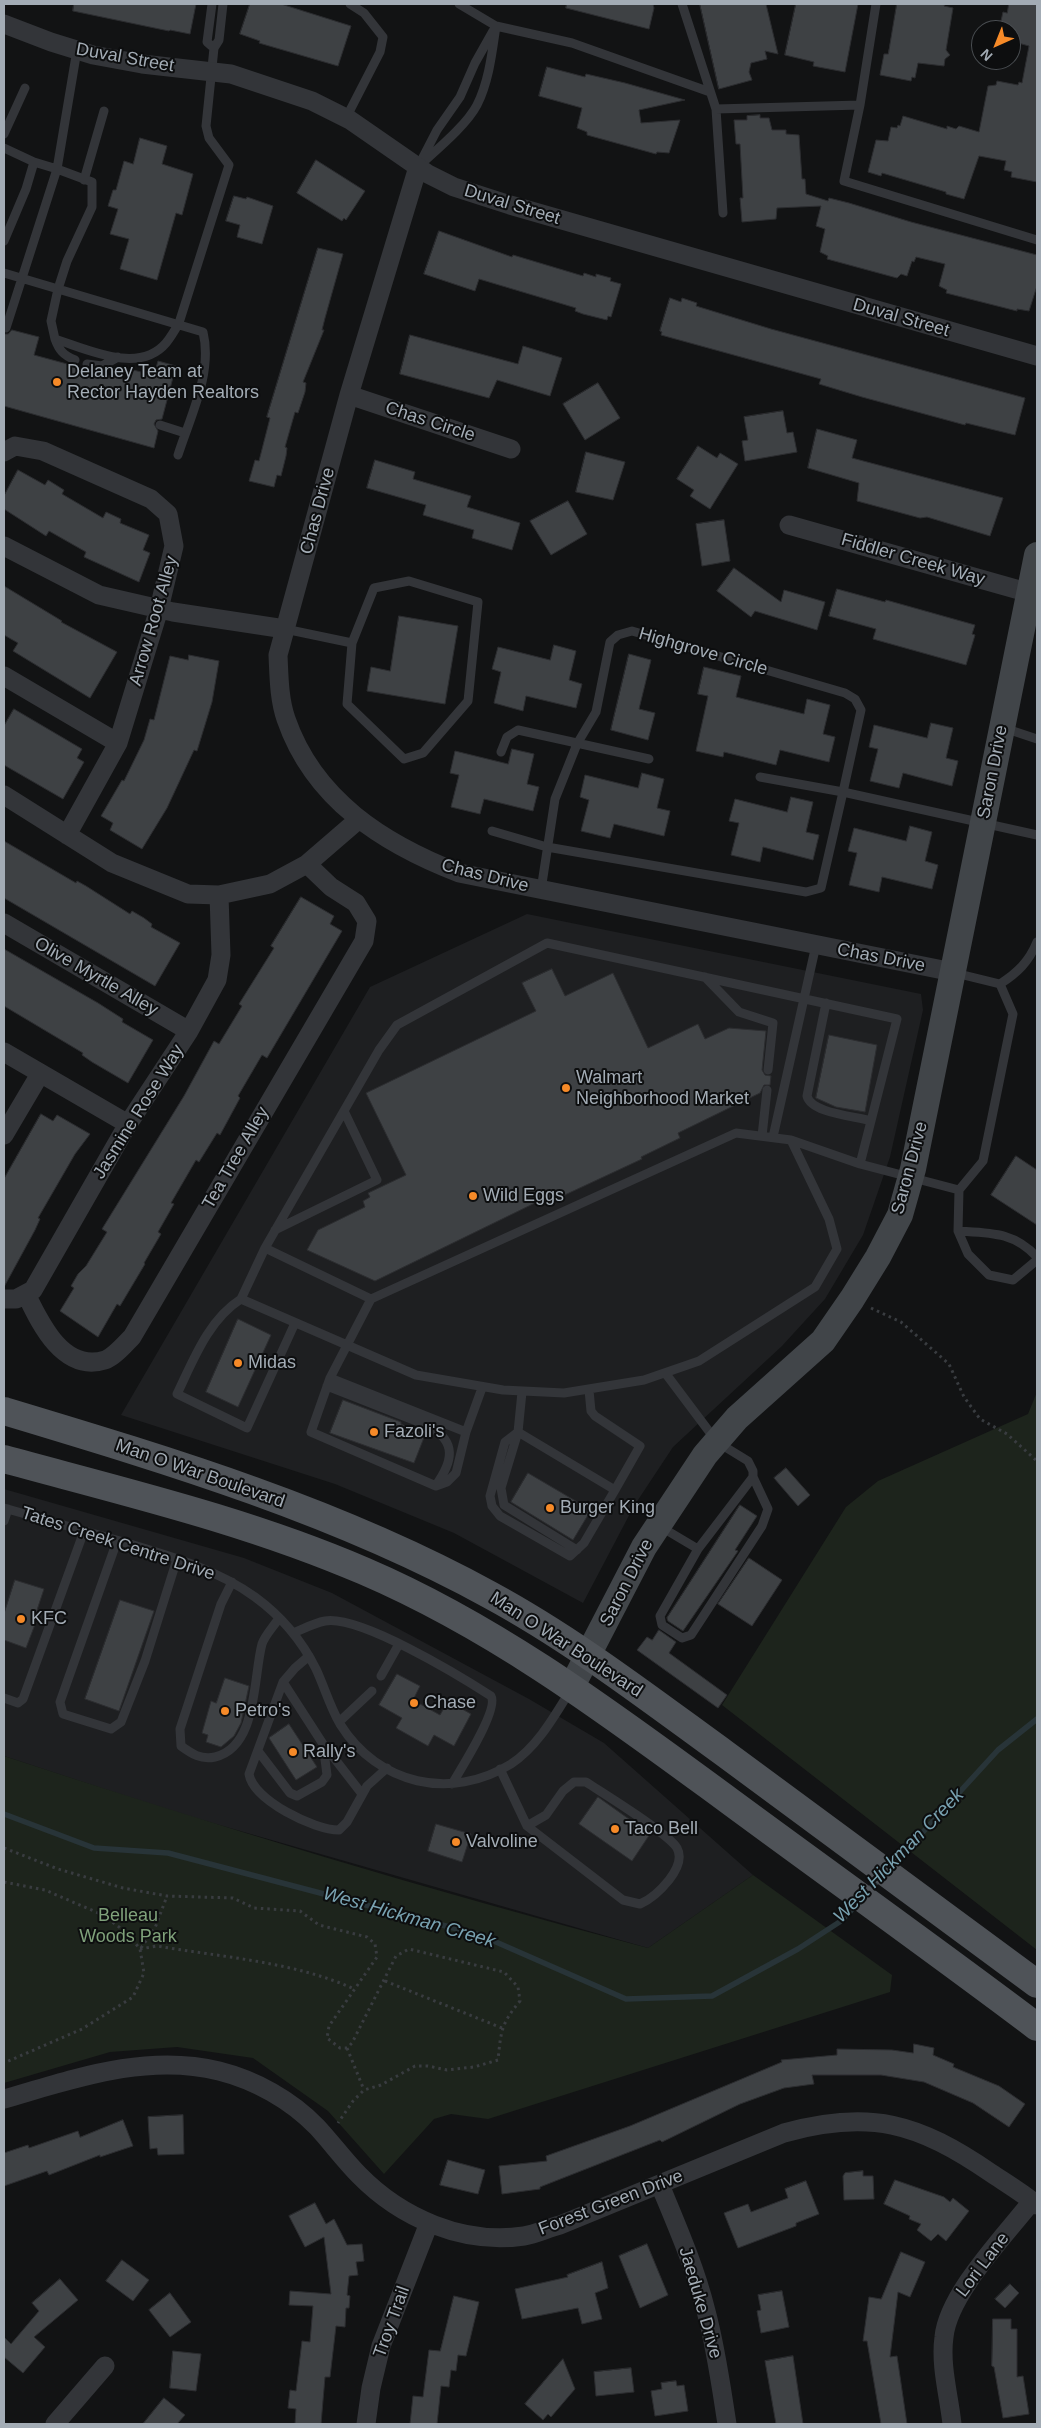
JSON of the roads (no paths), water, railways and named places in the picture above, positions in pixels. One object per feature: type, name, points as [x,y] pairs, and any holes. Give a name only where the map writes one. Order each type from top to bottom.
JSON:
[{"type":"main road","name":"Man O War Boulevard","points":[[4,1411],[142,1453],[320,1514],[394,1546],[490,1595],[589,1657],[810,1816],[1037,1984]]},
{"type":"main road","name":"Man O War Boulevard","points":[[4,1459],[191,1510],[320,1553],[365,1571],[479,1629],[572,1686],[1037,2026]]},
{"type":"street","name":"Duval Street","points":[[4,24],[77,50],[142,64],[231,74],[272,87],[312,101],[454,187],[510,206],[1037,356]]},
{"type":"street","name":"Chas Drive","points":[[418,166],[349,395],[278,655],[280,691],[286,718],[307,761],[334,797],[358,820],[404,850],[459,873],[953,972]]},
{"type":"street","name":"Chas Circle","points":[[349,395],[511,449]]},
{"type":"street","name":"Arrow Root Alley","points":[[4,452],[15,446],[43,450],[151,499],[168,514],[174,546],[159,609],[118,744],[67,835]]},
{"type":"street","name":"Fiddler Creek Way","points":[[789,525],[1033,593]]},
{"type":"street","points":[[4,546],[36,564],[100,594],[159,609],[285,629]]},
{"type":"street","name":"Saron Drive","points":[[572,1686],[657,1525],[717,1442],[737,1418],[823,1341],[878,1257],[900,1215],[911,1178],[1002,728],[1033,593],[1037,555]]},
{"type":"street","points":[[4,676],[118,744]]},
{"type":"street","points":[[4,795],[112,863],[188,894],[219,895],[270,884],[307,864],[358,820]]},
{"type":"street","name":"Tea Tree Alley","points":[[26,1294],[39,1321],[51,1339],[65,1353],[85,1362],[106,1360],[132,1338],[364,941],[367,921],[356,903],[331,887],[307,864]]},
{"type":"street","name":"Jasmine Rose Way","points":[[26,1294],[33,1290],[45,1271],[128,1124],[189,1031],[216,980],[221,955],[219,895]]},
{"type":"street","name":"Olive Myrtle Alley","points":[[4,924],[189,1031]]},
{"type":"street","points":[[4,1052],[128,1124]]},
{"type":"street","points":[[4,1135],[40,1074]]},
{"type":"street","points":[[4,1299],[16,1299],[26,1294]]},
{"type":"street","name":"Forest Green Drive","points":[[4,2099],[100,2072],[138,2066],[189,2066],[220,2071],[252,2082],[292,2105],[316,2126],[377,2193],[429,2223],[448,2231],[471,2236],[524,2236],[560,2224],[784,2133],[815,2124],[867,2121],[889,2123],[936,2139],[960,2152],[1035,2203]]},
{"type":"street","name":"Jaeduke Drive","points":[[660,2184],[689,2255],[706,2309],[727,2424]]},
{"type":"street","name":"Lori Lane","points":[[952,2424],[943,2338],[947,2320],[958,2296],[1035,2203]]},
{"type":"street","name":"Troy Trail","points":[[366,2424],[371,2388],[381,2346],[429,2223]]},
{"type":"street","points":[[56,2424],[105,2366]]},
{"type":"lane","points":[[212,4],[207,42],[214,48]]},
{"type":"lane","points":[[55,339],[124,360],[144,357],[165,345],[179,323],[229,165],[209,138],[206,126],[214,48],[220,40],[223,4]]},
{"type":"lane","points":[[345,120],[380,52],[383,37],[364,13],[350,4]]},
{"type":"lane","points":[[460,4],[496,26],[572,43],[710,92]]},
{"type":"lane","points":[[682,4],[716,109],[723,213]]},
{"type":"lane","points":[[876,4],[860,105],[844,181],[1037,240]]},
{"type":"lane","points":[[418,166],[446,141],[476,106],[489,69],[496,26]]},
{"type":"lane","points":[[418,166],[437,130],[460,97],[475,63],[496,26]]},
{"type":"lane","points":[[6,328],[24,279],[57,169],[77,50]]},
{"type":"lane","points":[[4,134],[25,88]]},
{"type":"lane","points":[[716,109],[860,105]]},
{"type":"lane","points":[[84,180],[104,111]]},
{"type":"lane","points":[[4,148],[34,162],[92,182],[92,207],[67,261],[58,289],[52,321],[59,349],[65,356],[74,360]]},
{"type":"lane","points":[[4,241],[26,189],[34,162]]},
{"type":"lane","points":[[4,273],[179,323],[203,332],[207,346],[205,370],[178,455]]},
{"type":"lane","points":[[87,364],[102,366],[118,358]]},
{"type":"lane","points":[[160,425],[185,433]]},
{"type":"lane","points":[[409,581],[478,602],[468,702],[423,753],[404,760],[347,704],[352,643],[374,588],[409,581]]},
{"type":"lane","points":[[285,629],[352,643]]},
{"type":"lane","name":"Highgrove Circle","points":[[541,890],[547,847],[554,798],[577,744],[596,712],[610,642],[618,635],[632,631],[845,693],[855,699],[862,710],[821,888],[806,892],[547,847]]},
{"type":"lane","points":[[1002,728],[1037,739]]},
{"type":"lane","points":[[500,752],[507,738],[518,730],[648,759]]},
{"type":"lane","points":[[760,777],[843,792],[1037,835]]},
{"type":"lane","points":[[492,831],[547,847]]},
{"type":"lane","points":[[953,972],[1000,984],[1015,974],[1031,958],[1037,942]]},
{"type":"lane","points":[[295,1323],[247,1428],[177,1394],[203,1340],[232,1305],[241,1300],[275,1230],[379,1050],[397,1025],[547,943],[897,1019],[860,1164]]},
{"type":"lane","points":[[773,1138],[816,945]]},
{"type":"lane","points":[[705,977],[739,1012],[773,1023],[768,1070]]},
{"type":"lane","points":[[958,1231],[1000,1234],[1026,1245],[1037,1259],[1013,1280],[989,1274],[968,1254],[958,1231],[959,1190],[984,1161],[1013,1014],[1000,984]]},
{"type":"lane","points":[[826,1004],[807,1096],[809,1101],[819,1110],[871,1121]]},
{"type":"lane","points":[[762,1136],[767,1090]]},
{"type":"lane","points":[[275,1230],[377,1180],[344,1111]]},
{"type":"lane","points":[[482,1388],[466,1432],[456,1473],[447,1482],[436,1486],[311,1432],[329,1382],[371,1300],[736,1133],[791,1140],[860,1164],[959,1190]]},
{"type":"lane","points":[[241,1300],[348,1344],[416,1375],[482,1388],[522,1392],[564,1393],[666,1374],[699,1361],[815,1287],[837,1249],[829,1220],[791,1140]]},
{"type":"lane","points":[[265,1248],[371,1300]]},
{"type":"lane","points":[[666,1374],[717,1442],[748,1461],[753,1471],[753,1477],[768,1509],[762,1526],[691,1636],[682,1638],[662,1625],[660,1616],[698,1549],[753,1477]]},
{"type":"lane","points":[[329,1382],[466,1432]]},
{"type":"lane","points":[[329,1382],[441,1433],[448,1442],[449,1461],[436,1486]]},
{"type":"lane","points":[[522,1392],[518,1432],[505,1442],[490,1496],[492,1506],[500,1516],[570,1556],[584,1543],[640,1446],[595,1416],[591,1411],[588,1390]]},
{"type":"lane","points":[[518,1432],[615,1490]]},
{"type":"lane","points":[[4,1521],[6,1509]]},
{"type":"lane","name":"Tates Creek Centre Drive","points":[[6,1509],[177,1559],[232,1582],[256,1598],[293,1633],[309,1656],[339,1722],[357,1745],[387,1768],[417,1782],[434,1785],[452,1784],[482,1777],[512,1763],[534,1743],[572,1686]]},
{"type":"lane","points":[[657,1525],[698,1549]]},
{"type":"lane","points":[[4,1698],[18,1703],[23,1699],[84,1531]]},
{"type":"lane","points":[[117,1541],[60,1702],[63,1714],[111,1729],[121,1722],[145,1661],[177,1559]]},
{"type":"lane","points":[[232,1582],[221,1604],[180,1729],[181,1746],[192,1754],[207,1758],[222,1755],[233,1749],[242,1737],[258,1680],[263,1642],[279,1618]]},
{"type":"lane","points":[[293,1633],[326,1621],[345,1622],[399,1644],[491,1696],[493,1705],[481,1732],[452,1784]]},
{"type":"lane","points":[[381,1676],[399,1644]]},
{"type":"lane","points":[[309,1656],[283,1682],[249,1774],[250,1781],[268,1799],[298,1819],[328,1830],[339,1830],[347,1822],[362,1794],[387,1768]]},
{"type":"lane","points":[[283,1682],[323,1744],[362,1794]]},
{"type":"lane","points":[[339,1722],[372,1691]]},
{"type":"lane","points":[[258,1751],[290,1793],[297,1796],[322,1782],[327,1774],[323,1744]]},
{"type":"lane","points":[[500,1769],[527,1826],[623,1900],[640,1904],[648,1901],[674,1873],[680,1858],[676,1848],[658,1832],[586,1782],[574,1782],[563,1791],[546,1815],[527,1826]]},
{"type":"waterway","name":"West Hickman Creek","points":[[891,1867],[998,1750],[1037,1719]]},
{"type":"waterway","name":"West Hickman Creek","points":[[4,1814],[94,1848],[168,1853],[480,1935],[626,1999],[712,1996],[798,1949],[841,1921],[858,1903]]},
{"type":"waterway","name":"West Hickman Creek","points":[[867,1892],[881,1877]]},
{"type":"place","name":"Delaney Team at Rector Hayden Realtors","points":[[57,382]]},
{"type":"place","name":"Walmart Neighborhood Market","points":[[566,1088]]},
{"type":"place","name":"Wild Eggs","points":[[473,1196]]},
{"type":"place","name":"Midas","points":[[238,1363]]},
{"type":"place","name":"Fazoli's","points":[[374,1432]]},
{"type":"place","name":"Burger King","points":[[550,1508]]},
{"type":"place","name":"KFC","points":[[21,1619]]},
{"type":"place","name":"Chase","points":[[414,1703]]},
{"type":"place","name":"Petro's","points":[[225,1711]]},
{"type":"place","name":"Rally's","points":[[293,1752]]},
{"type":"place","name":"Taco Bell","points":[[615,1829]]},
{"type":"place","name":"Valvoline","points":[[456,1842]]},
{"type":"park label","name":"Belleau Woods Park","points":[[128,1926]]}]
